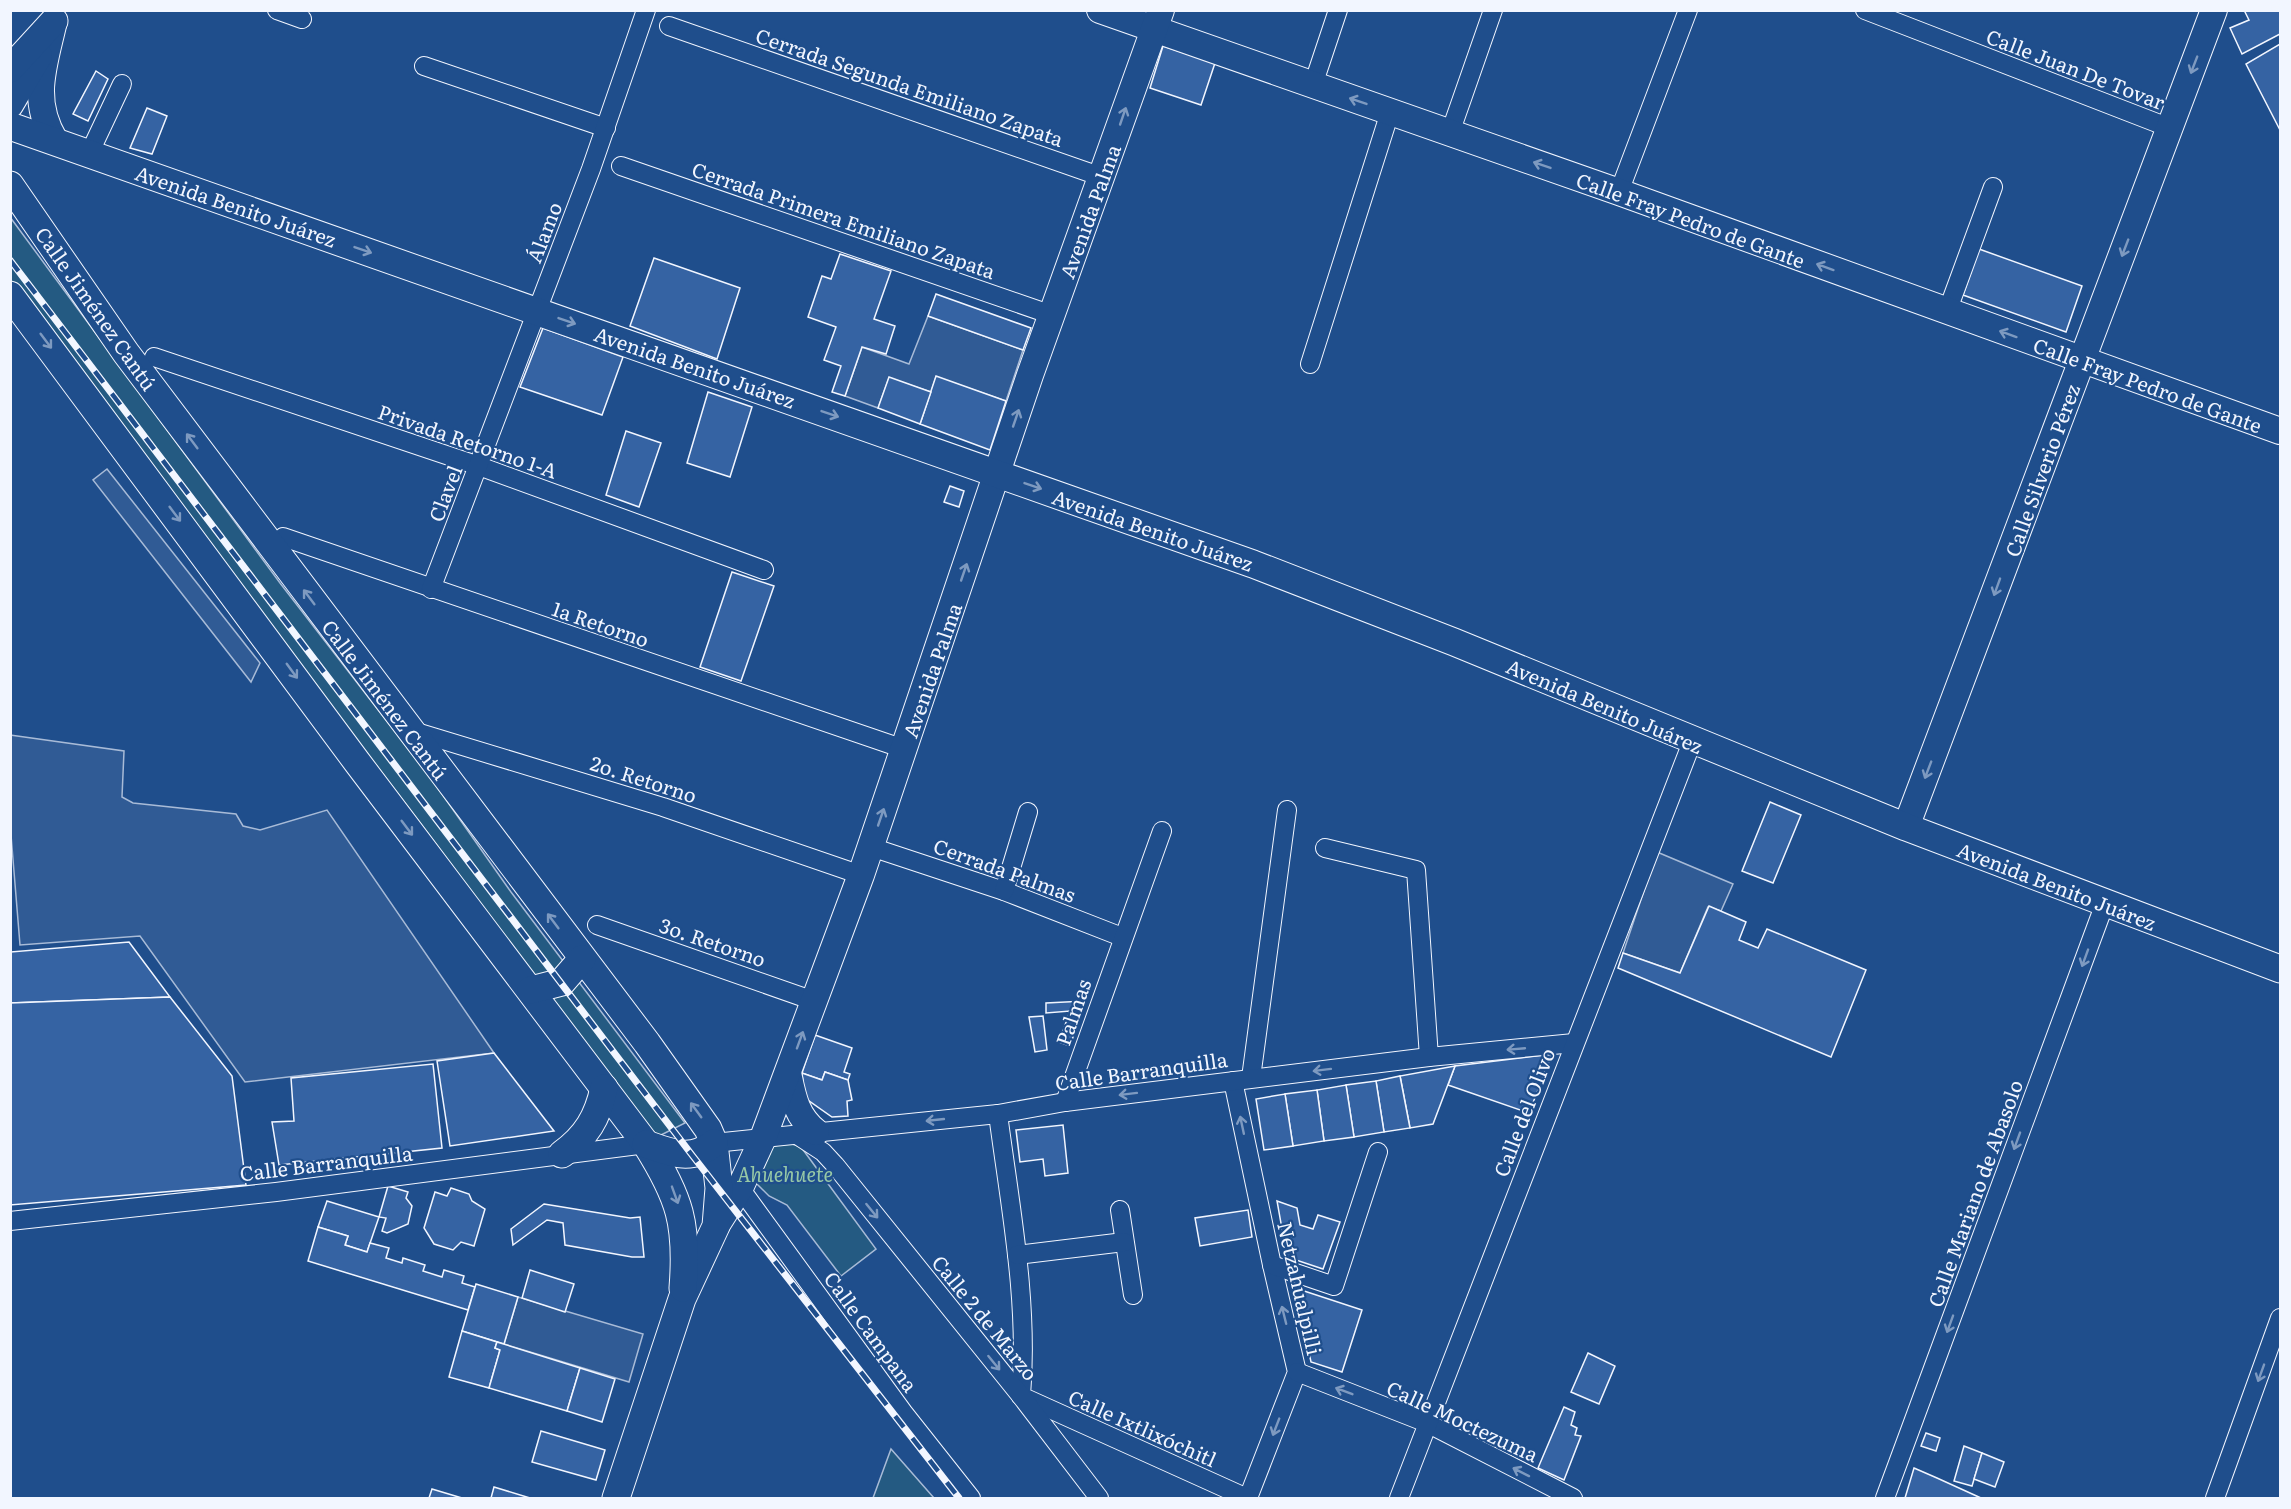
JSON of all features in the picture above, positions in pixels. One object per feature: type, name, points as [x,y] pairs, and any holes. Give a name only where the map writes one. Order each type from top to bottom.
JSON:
[{"type":"main road","name":"Calle Fray Pedro de Gante","points":[[1101,10],[1157,20],[1313,85],[1619,192],[2082,360],[2279,428]]},
{"type":"main road","name":"Calle Silverio Pérez","points":[[1906,828],[2214,10]]},
{"type":"main road","points":[[10,69],[56,16]]},
{"type":"main road","points":[[10,105],[32,71],[56,16]]},
{"type":"main road","points":[[55,141],[45,123],[40,106],[43,71],[56,16]]},
{"type":"main road","name":"Avenida Palma","points":[[682,1299],[716,1226],[740,1188],[788,1074],[871,847],[997,474],[1157,20]]},
{"type":"main road","name":"Avenida Benito Juárez","points":[[10,126],[1254,564],[1454,642],[1692,742],[1906,828],[2280,969]]},
{"type":"main road","name":"Calle Jiménez Cantú","points":[[12,188],[126,353],[700,1116],[714,1143],[719,1188],[716,1226]]},
{"type":"main road","points":[[10,295],[371,780],[646,1144],[672,1186],[684,1232],[682,1299],[616,1498]]},
{"type":"main road","points":[[531,990],[562,982],[582,959]]},
{"type":"main road","points":[[788,1074],[798,1112],[805,1123],[818,1132]]},
{"type":"main road","points":[[562,1154],[590,1127],[597,1115],[604,1088]]},
{"type":"main road","points":[[646,1144],[685,1155],[700,1152],[714,1143]]},
{"type":"street","points":[[277,10],[302,19]]},
{"type":"street","name":"Álamo","points":[[538,311],[606,128],[646,10]]},
{"type":"street","points":[[1313,85],[1338,10]]},
{"type":"street","points":[[1450,134],[1493,10]]},
{"type":"street","points":[[1619,192],[1688,10]]},
{"type":"street","name":"Calle Juan De Tovar","points":[[1865,10],[2170,128]]},
{"type":"street","name":"Cerrada Segunda Emiliano Zapata","points":[[669,26],[1102,177]]},
{"type":"street","points":[[424,66],[606,128]]},
{"type":"street","points":[[89,154],[122,84]]},
{"type":"street","points":[[1310,364],[1390,112]]},
{"type":"street","name":"Cerrada Primera Emiliano Zapata","points":[[621,166],[1052,315]]},
{"type":"street","points":[[1947,312],[1993,187]]},
{"type":"street","name":"Clavel","points":[[431,589],[538,311]]},
{"type":"street","name":"Privada Retorno 1-A","points":[[154,357],[479,466],[764,570]]},
{"type":"street","name":"1a Retorno","points":[[283,537],[904,749]]},
{"type":"street","name":"2o. Retorno","points":[[410,730],[653,804],[861,875]]},
{"type":"street","name":"Calle del Olivo","points":[[1399,1498],[1692,742]]},
{"type":"street","name":"Netzahualpilli","points":[[1247,1498],[1298,1372],[1272,1265],[1242,1079],[1287,810]]},
{"type":"street","points":[[1004,891],[1028,812]]},
{"type":"street","name":"Palmas","points":[[1065,1102],[1122,937],[1162,831]]},
{"type":"street","name":"Cerrada Palmas","points":[[871,847],[1004,891],[1122,937]]},
{"type":"street","points":[[1325,848],[1416,870],[1429,1057]]},
{"type":"street","name":"Calle Mariano de Abasolo","points":[[1885,1498],[2105,903]]},
{"type":"street","name":"3o. Retorno","points":[[597,925],[814,1001]]},
{"type":"street","name":"Calle Barranquilla","points":[[714,1143],[999,1114],[1065,1102],[1242,1079],[1574,1043]]},
{"type":"street","points":[[999,1114],[1017,1255],[1024,1356],[1021,1396]]},
{"type":"street","points":[[818,1132],[835,1136],[833,1146],[835,1165]]},
{"type":"street","name":"Calle 2 de Marzo","points":[[818,1132],[823,1152],[1021,1396],[1099,1498]]},
{"type":"street","name":"Calle Barranquilla","points":[[10,1221],[276,1192],[646,1144]]},
{"type":"street","points":[[1272,1265],[1334,1286],[1378,1152]]},
{"type":"street","name":"Calle Campana","points":[[740,1188],[903,1412],[971,1498]]},
{"type":"street","points":[[1119,1210],[1133,1295]]},
{"type":"street","points":[[1017,1255],[1124,1242]]},
{"type":"street","points":[[2220,1497],[2280,1318]]},
{"type":"street","name":"Calle Moctezuma","points":[[1298,1372],[1427,1423],[1573,1498]]},
{"type":"street","name":"Calle Ixtlixóchitl","points":[[1021,1396],[1247,1498]]},
{"type":"green space","points":[[10,217],[280,583],[430,777],[511,892],[685,1123],[655,1138],[424,828],[11,286]]},
{"type":"green space","name":"Ahuehuete","points":[[786,1142],[801,1147],[876,1249],[841,1276],[787,1205],[769,1196],[755,1182],[769,1148]]},
{"type":"green space","points":[[891,1449],[934,1498],[873,1498]]},
{"type":"shaded area","points":[[928,316],[1023,350],[1006,401],[936,377],[931,392],[889,378],[878,408],[845,396],[862,347],[909,364]]},
{"type":"shaded area","points":[[107,469],[260,663],[251,682],[93,480]]},
{"type":"shaded area","points":[[10,735],[124,751],[122,797],[133,803],[236,814],[243,826],[260,830],[327,810],[494,1053],[245,1082],[140,936],[20,945],[11,835]]},
{"type":"shaded area","points":[[1657,852],[1733,884],[1721,911],[1708,907],[1680,973],[1623,953]]},
{"type":"shaded area","points":[[518,1297],[643,1334],[629,1382],[504,1344]]},
{"type":"building","points":[[2244,10],[2280,10],[2280,34],[2242,54],[2230,28],[2249,20]]},
{"type":"building","points":[[2280,44],[2280,130],[2246,64]]},
{"type":"building","points":[[1163,46],[1215,63],[1201,105],[1150,88]]},
{"type":"building","points":[[96,71],[108,79],[88,121],[73,114]]},
{"type":"building","points":[[147,108],[167,116],[152,154],[130,148]]},
{"type":"building","points":[[1979,249],[2082,286],[2066,332],[1963,295]]},
{"type":"building","points":[[840,254],[891,271],[874,319],[895,326],[886,354],[862,347],[845,396],[832,392],[841,366],[824,360],[836,327],[808,317],[822,276],[831,279]]},
{"type":"building","points":[[654,258],[740,288],[717,359],[630,326]]},
{"type":"building","points":[[936,294],[1031,328],[1023,350],[928,316]]},
{"type":"building","points":[[543,328],[623,357],[602,415],[520,387]]},
{"type":"building","points":[[936,376],[1006,401],[990,450],[920,424]]},
{"type":"building","points":[[889,377],[931,392],[920,424],[878,408]]},
{"type":"building","points":[[708,392],[752,407],[730,477],[687,463]]},
{"type":"building","points":[[626,431],[661,443],[639,507],[606,495]]},
{"type":"building","points":[[950,486],[964,491],[959,507],[944,502]]},
{"type":"building","points":[[732,572],[774,586],[741,681],[700,667]]},
{"type":"building","points":[[1770,802],[1801,815],[1773,883],[1742,871]]},
{"type":"building","points":[[1709,906],[1746,922],[1739,940],[1758,948],[1767,929],[1866,970],[1831,1057],[1618,968],[1623,953],[1680,973]]},
{"type":"building","points":[[129,942],[170,997],[10,1003],[10,944],[11,952]]},
{"type":"building","points":[[170,997],[232,1076],[246,1185],[10,1205],[10,1003]]},
{"type":"building","points":[[1085,1001],[1070,1046],[1059,1042],[1070,1011],[1046,1013],[1046,1003]]},
{"type":"building","points":[[1043,1016],[1047,1050],[1035,1052],[1029,1017]]},
{"type":"building","points":[[815,1035],[852,1048],[844,1072],[850,1074],[848,1080],[825,1072],[822,1080],[802,1073]]},
{"type":"building","points":[[494,1053],[554,1131],[450,1146],[437,1061]]},
{"type":"building","points":[[1552,1054],[1529,1113],[1448,1085],[1455,1066]]},
{"type":"building","points":[[433,1064],[442,1148],[279,1165],[272,1122],[294,1121],[291,1078]]},
{"type":"building","points":[[1455,1066],[1433,1124],[1410,1128],[1400,1076]]},
{"type":"building","points":[[825,1072],[848,1080],[852,1100],[847,1101],[848,1116],[832,1117],[805,1098],[802,1073],[822,1080]]},
{"type":"building","points":[[1400,1076],[1410,1128],[1384,1132],[1376,1081]]},
{"type":"building","points":[[1376,1081],[1384,1132],[1354,1137],[1346,1085]]},
{"type":"building","points":[[1346,1085],[1354,1137],[1324,1141],[1317,1090]]},
{"type":"building","points":[[1317,1090],[1324,1141],[1293,1146],[1285,1094]]},
{"type":"building","points":[[1285,1094],[1293,1146],[1264,1150],[1256,1099]]},
{"type":"building","points":[[1063,1125],[1068,1173],[1045,1176],[1043,1159],[1020,1162],[1016,1130]]},
{"type":"building","points":[[388,1186],[408,1192],[406,1198],[412,1206],[408,1224],[387,1233],[382,1231],[386,1218],[379,1217]]},
{"type":"building","points":[[451,1188],[469,1194],[472,1201],[485,1209],[474,1246],[461,1242],[453,1250],[434,1244],[424,1228],[435,1192],[447,1196]]},
{"type":"building","points":[[327,1201],[379,1217],[367,1252],[345,1245],[348,1236],[318,1227]]},
{"type":"building","points":[[1277,1201],[1297,1208],[1300,1225],[1313,1229],[1318,1215],[1340,1222],[1323,1269],[1287,1257]]},
{"type":"building","points":[[544,1204],[630,1218],[640,1217],[644,1257],[632,1257],[565,1245],[563,1223],[547,1220],[513,1245],[511,1229]]},
{"type":"building","points":[[1248,1210],[1252,1237],[1200,1246],[1195,1218]]},
{"type":"building","points":[[318,1227],[348,1236],[345,1245],[367,1252],[370,1243],[389,1248],[386,1258],[402,1263],[403,1258],[425,1265],[423,1271],[442,1277],[444,1270],[464,1276],[462,1283],[475,1287],[468,1310],[308,1261]]},
{"type":"building","points":[[530,1270],[574,1284],[565,1312],[522,1298]]},
{"type":"building","points":[[476,1284],[518,1297],[504,1344],[462,1331]]},
{"type":"building","points":[[1295,1288],[1362,1310],[1342,1372],[1311,1362]]},
{"type":"building","points":[[462,1331],[497,1342],[495,1348],[500,1350],[489,1388],[449,1377]]},
{"type":"building","points":[[497,1342],[580,1368],[567,1411],[489,1388],[500,1350],[495,1348]]},
{"type":"building","points":[[1588,1353],[1615,1366],[1599,1404],[1571,1392]]},
{"type":"building","points":[[580,1368],[615,1379],[602,1422],[567,1411]]},
{"type":"building","points":[[1564,1407],[1575,1412],[1571,1425],[1577,1428],[1575,1435],[1581,1436],[1564,1480],[1538,1468]]},
{"type":"building","points":[[541,1431],[605,1450],[596,1480],[532,1462]]},
{"type":"building","points":[[1926,1433],[1940,1438],[1936,1451],[1921,1446]]},
{"type":"building","points":[[1964,1446],[1982,1453],[1972,1486],[1954,1481]]},
{"type":"building","points":[[1982,1453],[2004,1462],[1995,1487],[1974,1479]]},
{"type":"building","points":[[1914,1468],[1937,1478],[1981,1498],[1905,1498]]},
{"type":"building","points":[[494,1487],[530,1498],[491,1498]]},
{"type":"building","points":[[432,1489],[462,1498],[429,1498]]},
{"type":"railway","points":[[10,260],[692,1155],[959,1498]]}]
